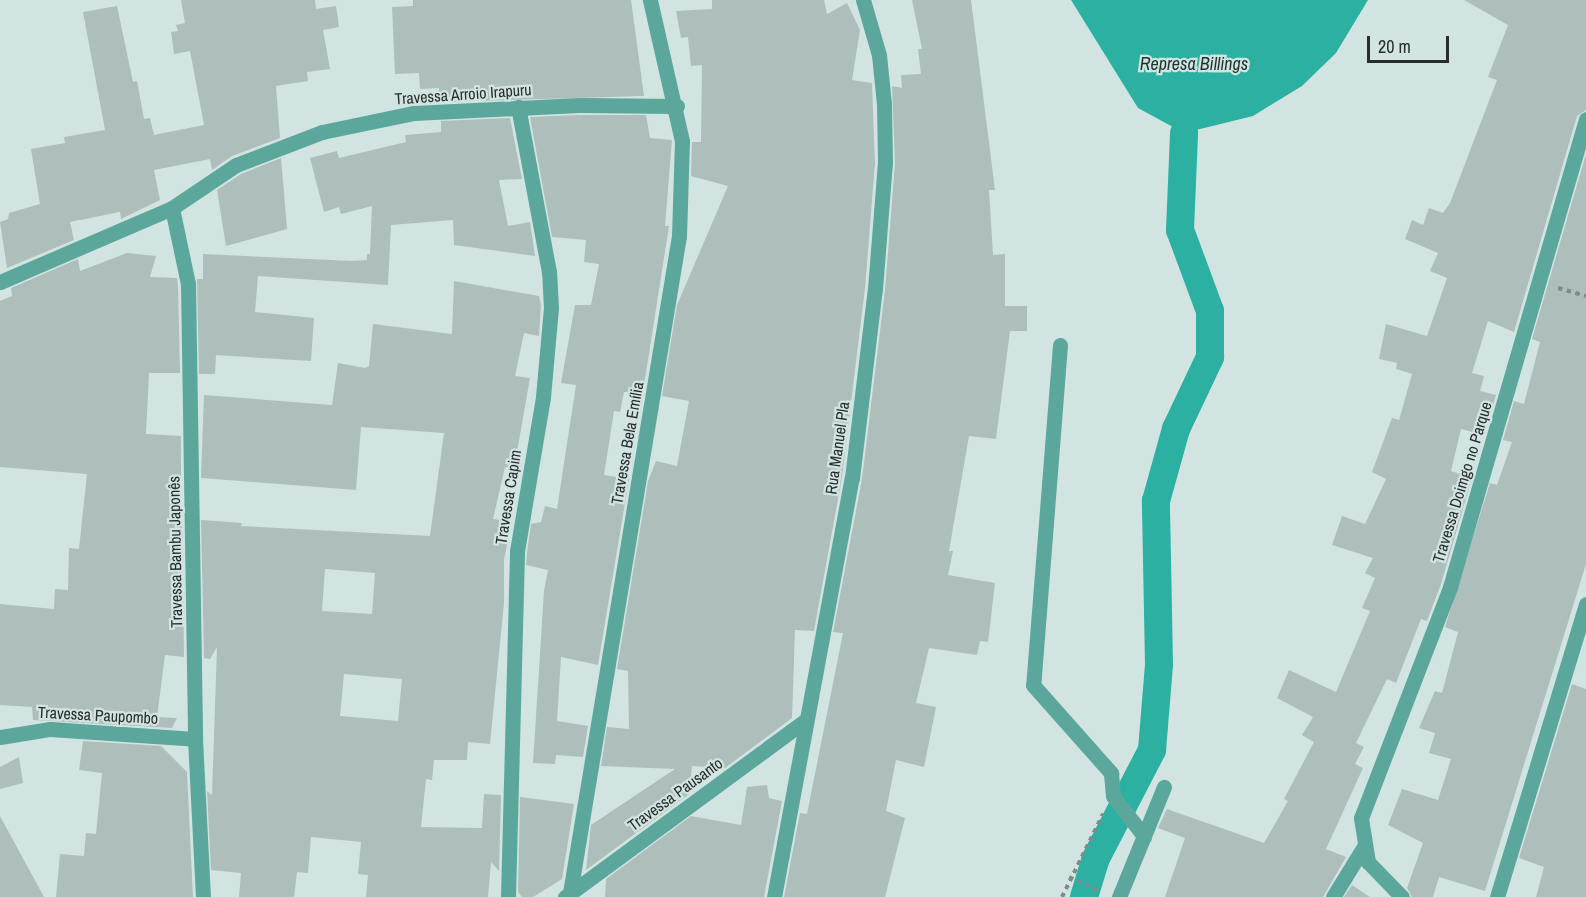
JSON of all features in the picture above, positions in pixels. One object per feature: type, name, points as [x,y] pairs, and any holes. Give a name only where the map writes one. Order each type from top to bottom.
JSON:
[{"type":"street","name":"Travessa Bela Emília","points":[[568,895],[679,236],[683,169],[677,106],[650,0]]},
{"type":"street","name":"Rua Manuel Pla","points":[[774,897],[852,478],[885,164],[879,55],[863,0]]},
{"type":"street","name":"Travessa Arroio Irapuru","points":[[0,282],[172,208],[236,165],[322,132],[414,113],[518,107],[677,106]]},
{"type":"street","name":"Travessa Capim","points":[[508,897],[518,551],[543,397],[551,308],[549,272],[518,107]]},
{"type":"street","name":"Travessa Doimgo no Parque","points":[[1364,848],[1361,818],[1450,587],[1586,120]]},
{"type":"street","name":"Travessa Bambu Japonês","points":[[172,208],[188,284],[195,739],[203,897]]},
{"type":"street","points":[[1060,345],[1033,685],[1111,773],[1115,798],[1142,833]]},
{"type":"street","points":[[1497,897],[1585,613]]},
{"type":"street","name":"Travessa Pausanto","points":[[568,895],[806,720]]},
{"type":"street","name":"Travessa Paupombo","points":[[0,737],[50,729],[195,739]]},
{"type":"street","points":[[1119,897],[1142,833],[1164,788]]},
{"type":"street","points":[[1334,897],[1364,848]]},
{"type":"street","points":[[1364,848],[1376,874],[1402,897]]},
{"type":"path","points":[[1540,283],[1586,296]]},
{"type":"path","points":[[1062,897],[1069,878],[1115,798]]},
{"type":"path","points":[[1069,878],[1110,897]]},
{"type":"water","name":"Represa Billings","points":[[1071,0],[1368,0],[1336,53],[1302,86],[1253,116],[1184,133],[1138,108]]},
{"type":"building","points":[[181,0],[315,0],[316,9],[336,6],[339,27],[323,30],[330,69],[307,72],[308,81],[276,86],[280,138],[232,156],[212,170],[210,159],[154,170],[160,200],[121,219],[120,212],[70,222],[74,240],[7,268],[0,222],[8,219],[9,213],[40,204],[31,149],[65,143],[64,137],[105,130],[83,12],[117,6],[133,82],[137,81],[144,119],[150,118],[154,135],[204,125],[190,51],[174,54],[171,32],[178,31],[176,25],[185,23]]},
{"type":"building","points":[[413,0],[631,0],[644,96],[439,102],[439,88],[420,89],[419,73],[395,74],[392,7],[413,6]]},
{"type":"building","points":[[712,0],[824,0],[827,14],[847,3],[860,30],[852,80],[872,83],[875,163],[865,288],[842,477],[814,631],[795,630],[792,718],[725,768],[692,766],[689,794],[586,870],[591,825],[675,769],[601,766],[607,727],[629,729],[628,671],[617,669],[648,481],[656,461],[677,466],[689,401],[662,396],[677,305],[728,186],[691,176],[692,142],[701,142],[702,65],[691,66],[688,37],[681,38],[676,11],[712,9]]},
{"type":"building","points":[[912,0],[971,0],[995,190],[989,190],[993,255],[1005,254],[1005,306],[1027,306],[1027,331],[1010,331],[996,439],[969,436],[949,551],[953,551],[948,575],[995,583],[988,642],[980,641],[977,655],[929,648],[916,703],[936,707],[924,767],[896,760],[886,811],[905,818],[885,897],[784,897],[800,813],[807,814],[843,633],[833,632],[862,479],[885,290],[895,163],[892,86],[902,88],[901,75],[921,74],[918,49],[922,49]]},
{"type":"building","points":[[1464,0],[1586,0],[1586,110],[1577,116],[1514,332],[1488,321],[1472,373],[1484,376],[1480,391],[1496,395],[1484,435],[1461,429],[1451,471],[1472,478],[1441,584],[1427,621],[1421,619],[1396,683],[1387,679],[1356,743],[1364,747],[1355,764],[1363,768],[1326,849],[1346,857],[1323,897],[1165,897],[1185,838],[1158,828],[1167,809],[1264,843],[1288,801],[1284,799],[1314,742],[1302,735],[1313,717],[1277,698],[1289,670],[1336,692],[1370,611],[1362,608],[1375,578],[1365,573],[1373,558],[1332,545],[1342,516],[1365,524],[1386,479],[1372,472],[1392,418],[1399,420],[1412,374],[1396,369],[1397,363],[1379,359],[1386,324],[1427,336],[1447,278],[1430,271],[1438,253],[1405,239],[1412,220],[1423,225],[1429,208],[1443,213],[1450,203],[1497,80],[1488,77],[1508,25]]},
{"type":"building","points":[[646,115],[650,138],[672,140],[665,226],[669,226],[643,392],[624,392],[620,412],[614,411],[604,475],[629,479],[598,665],[561,657],[557,721],[588,726],[583,757],[556,755],[555,764],[533,763],[544,591],[548,570],[526,565],[527,552],[531,524],[541,522],[545,506],[557,509],[576,385],[561,383],[575,305],[591,305],[599,264],[584,262],[586,240],[552,237],[530,117]]},
{"type":"building","points":[[510,118],[522,179],[499,180],[508,226],[530,222],[535,256],[454,245],[453,220],[391,225],[388,285],[258,276],[255,312],[314,318],[311,361],[216,355],[215,374],[199,374],[197,279],[203,279],[203,254],[367,260],[367,254],[370,254],[372,206],[341,214],[339,207],[324,212],[310,158],[337,151],[339,158],[406,142],[405,135],[441,132],[441,121]]},
{"type":"building","points":[[1586,154],[1586,564],[1485,891],[1439,877],[1433,897],[1412,897],[1407,888],[1423,843],[1388,825],[1402,789],[1438,800],[1451,759],[1429,753],[1435,733],[1419,728],[1435,691],[1442,693],[1458,632],[1445,627],[1490,483],[1497,485],[1512,442],[1503,440],[1514,401],[1524,404],[1540,342],[1532,339]]},
{"type":"building","points":[[281,158],[287,229],[226,246],[217,190],[241,174]]},
{"type":"building","points":[[127,253],[156,256],[150,277],[177,278],[178,285],[180,373],[149,373],[146,434],[181,436],[181,476],[173,475],[176,519],[182,519],[184,657],[165,655],[157,717],[177,718],[172,728],[33,720],[32,707],[0,705],[0,604],[54,609],[55,589],[68,590],[69,548],[79,549],[87,474],[0,467],[0,301],[12,296],[11,288],[78,259],[80,271]]},
{"type":"building","points":[[454,281],[539,296],[541,305],[539,336],[524,333],[515,376],[530,378],[514,469],[505,467],[493,519],[512,521],[504,560],[504,603],[490,744],[468,742],[467,760],[434,760],[432,780],[426,779],[421,827],[482,828],[484,794],[501,795],[499,871],[491,862],[488,897],[366,897],[368,875],[358,874],[361,842],[311,837],[308,873],[297,872],[294,897],[239,897],[241,873],[211,870],[207,791],[212,795],[217,647],[210,659],[204,658],[201,520],[242,523],[241,526],[430,536],[444,433],[361,427],[356,490],[201,478],[204,395],[332,405],[338,363],[365,368],[369,366],[373,324],[452,334]],"holes":[[[325,569],[375,573],[372,614],[322,611]],[[344,674],[402,679],[398,721],[340,716]]]},
{"type":"building","points":[[1572,684],[1586,689],[1586,897],[1536,897],[1544,867],[1519,858]]},
{"type":"building","points":[[83,741],[161,746],[187,772],[193,897],[56,897],[60,854],[84,856],[86,833],[96,834],[102,773],[79,770]]},
{"type":"building","points":[[19,757],[23,783],[0,789],[0,767]]},
{"type":"building","points":[[767,785],[769,798],[782,801],[764,897],[605,897],[606,879],[691,816],[741,825],[747,787]]},
{"type":"building","points":[[520,797],[574,804],[562,879],[533,897],[522,897],[518,892]]},
{"type":"building","points":[[0,816],[44,897],[0,897]]},
{"type":"building","points":[[1352,885],[1370,897],[1344,897]]},
{"type":"waterway","points":[[1084,897],[1095,860],[1152,750],[1159,664],[1156,501],[1176,429],[1210,357],[1210,311],[1180,230],[1184,133]]}]
